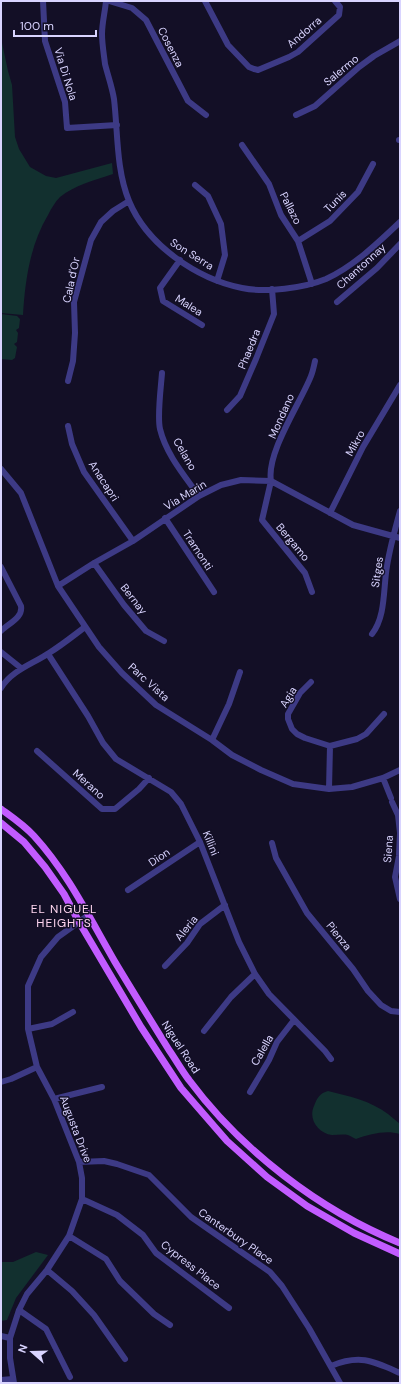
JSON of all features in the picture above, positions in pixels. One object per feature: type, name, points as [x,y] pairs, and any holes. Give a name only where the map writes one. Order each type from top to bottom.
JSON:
[{"type":"main road","name":"Niguel Road","points":[[1,809],[33,834],[53,859],[72,886],[150,1019],[189,1080],[236,1134],[274,1169],[316,1198],[344,1216],[400,1243]]},
{"type":"main road","name":"Niguel Road","points":[[1,823],[24,842],[45,867],[64,894],[141,1027],[181,1088],[227,1141],[267,1177],[307,1206],[354,1233],[400,1254]]},
{"type":"street","name":"Via Di Nola","points":[[43,1],[45,41],[65,102],[67,128],[117,125]]},
{"type":"street","name":"Son Serra","points":[[108,1],[102,34],[105,64],[113,93],[121,171],[129,201],[143,225],[162,248],[194,270],[217,281],[244,288],[272,289],[312,284],[327,278],[349,265],[378,243],[400,222]]},
{"type":"street","name":"Cosenza","points":[[108,1],[132,8],[146,20],[188,101],[206,115]]},
{"type":"street","name":"Andorra","points":[[205,1],[228,45],[249,67],[258,70],[298,52],[339,15],[340,7],[334,1]]},
{"type":"street","name":"Salermo","points":[[296,115],[315,106],[359,67],[374,56],[400,41]]},
{"type":"street","name":"Pallazo","points":[[242,145],[268,184],[281,215],[298,241],[312,284]]},
{"type":"street","name":"Tunis","points":[[298,241],[330,221],[358,192],[373,164]]},
{"type":"street","points":[[195,185],[208,196],[221,224],[225,255],[217,281]]},
{"type":"street","name":"Cala d'Or","points":[[68,381],[73,361],[75,333],[74,302],[91,240],[101,222],[113,211],[129,201]]},
{"type":"street","name":"Chantonnay","points":[[337,302],[377,268],[400,244]]},
{"type":"street","name":"Malea","points":[[180,260],[160,288],[163,300],[202,325]]},
{"type":"street","name":"Phaedra","points":[[226,410],[240,396],[274,314],[272,289]]},
{"type":"street","name":"Mondano","points":[[271,481],[270,476],[274,456],[287,423],[312,375],[315,361]]},
{"type":"street","name":"Celano","points":[[162,373],[160,428],[169,453],[199,496]]},
{"type":"street","name":"Mikro","points":[[330,513],[363,447],[400,385]]},
{"type":"street","name":"Anacapri","points":[[68,426],[72,444],[84,472],[133,541]]},
{"type":"street","name":"Parc Vista","points":[[1,469],[22,493],[58,586],[99,647],[122,673],[156,705],[232,754],[261,770],[293,784],[329,789],[352,787],[383,778],[400,770]]},
{"type":"street","name":"Via Marin","points":[[58,586],[94,563],[133,541],[199,496],[222,485],[242,480],[271,481],[353,525],[400,538]]},
{"type":"street","name":"Bergamo","points":[[271,481],[262,520],[305,573],[312,592]]},
{"type":"street","name":"Sitges","points":[[372,634],[378,626],[382,609],[387,567],[400,511]]},
{"type":"street","name":"Tramonti","points":[[165,518],[214,592]]},
{"type":"street","name":"Bernay","points":[[94,563],[124,605],[146,630],[164,640]]},
{"type":"street","points":[[1,567],[22,610],[20,615],[1,631]]},
{"type":"street","points":[[1,688],[3,684],[21,668],[48,654],[85,627]]},
{"type":"street","points":[[1,652],[21,668]]},
{"type":"street","name":"Killini","points":[[48,654],[88,716],[103,743],[116,759],[171,792],[184,803],[239,942],[255,974],[269,994],[331,1059]]},
{"type":"street","points":[[212,740],[229,704],[240,672]]},
{"type":"street","name":"Agia","points":[[311,682],[300,693],[288,714],[288,719],[292,729],[297,734],[330,746]]},
{"type":"street","points":[[329,789],[330,746],[357,739],[366,734],[384,714]]},
{"type":"street","name":"Merano","points":[[37,751],[102,809],[115,809],[139,789],[149,778]]},
{"type":"street","name":"Siena","points":[[383,778],[398,815],[400,833],[399,856],[395,877],[400,899]]},
{"type":"street","name":"Dion","points":[[128,890],[200,842]]},
{"type":"street","name":"Pienza","points":[[272,843],[276,858],[308,912],[353,969],[368,991],[382,1005],[391,1011],[400,1012]]},
{"type":"street","name":"Aleria","points":[[165,966],[187,943],[200,924],[225,905]]},
{"type":"street","name":"Augusta Drive","points":[[13,1381],[10,1358],[10,1338],[19,1310],[27,1294],[47,1270],[69,1236],[82,1199],[82,1178],[79,1162],[54,1099],[37,1067],[28,1029],[28,986],[40,958],[58,936],[88,915]]},
{"type":"street","points":[[204,1031],[231,997],[255,974]]},
{"type":"street","points":[[28,1029],[52,1024],[72,1012]]},
{"type":"street","name":"Calella","points":[[250,1092],[278,1042],[294,1020]]},
{"type":"street","points":[[1,1082],[37,1067]]},
{"type":"street","points":[[54,1099],[102,1087]]},
{"type":"street","name":"Canterbury Place","points":[[79,1162],[104,1161],[117,1164],[149,1176],[191,1217],[270,1272],[282,1286],[340,1383]]},
{"type":"street","name":"Cypress Place","points":[[82,1199],[117,1215],[143,1235],[156,1253],[229,1308]]},
{"type":"street","points":[[69,1236],[106,1259],[120,1281],[154,1314],[170,1325]]},
{"type":"street","points":[[47,1270],[72,1291],[94,1315],[125,1359]]},
{"type":"street","points":[[19,1310],[46,1329],[70,1377]]},
{"type":"street","points":[[1,1336],[10,1338]]},
{"type":"street","points":[[331,1366],[354,1359],[372,1361],[400,1373]]},
{"type":"street","points":[[1,1380],[13,1381]]},
{"type":"green space","points":[[1,38],[12,85],[15,137],[19,149],[30,167],[46,176],[56,178],[112,163],[113,174],[72,189],[60,197],[53,206],[37,238],[33,251],[27,276],[23,315],[1,313]]},
{"type":"green space","points":[[1,314],[17,316],[20,319],[19,328],[16,330],[18,333],[17,342],[14,344],[17,347],[15,358],[12,360],[1,359]]},
{"type":"green space","points":[[328,1091],[360,1100],[381,1109],[400,1124],[400,1134],[373,1134],[356,1139],[348,1135],[327,1134],[316,1125],[313,1120],[312,1111],[319,1096]]},
{"type":"green space","points":[[36,1252],[48,1255],[16,1298],[7,1320],[1,1321],[1,1262],[13,1262]]},
{"type":"district","name":"EL NIGUEL HEIGHTS","points":[[64,916]]}]
